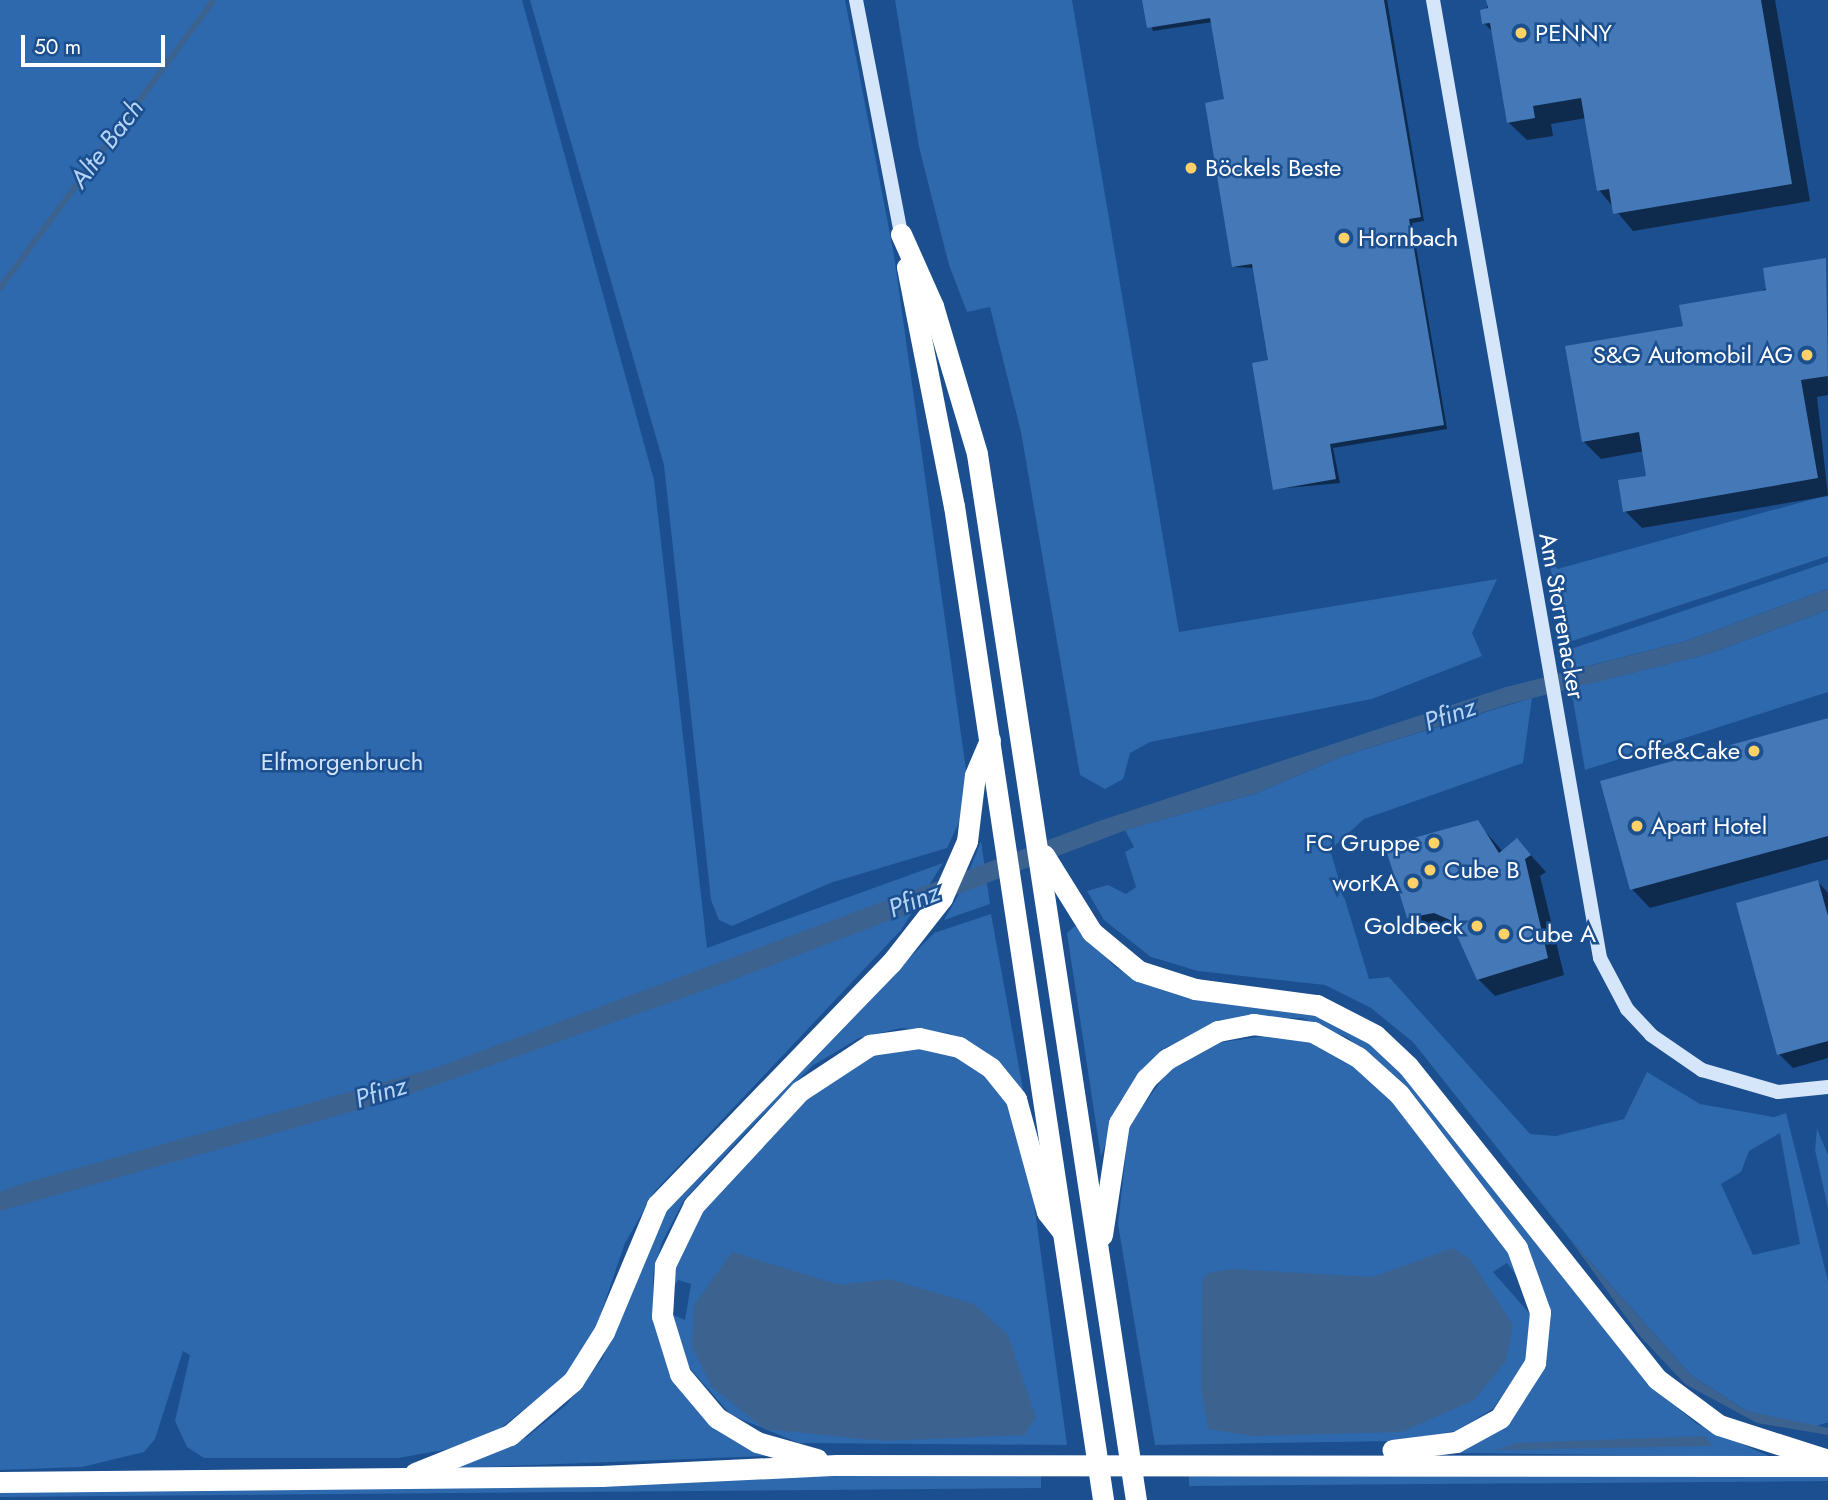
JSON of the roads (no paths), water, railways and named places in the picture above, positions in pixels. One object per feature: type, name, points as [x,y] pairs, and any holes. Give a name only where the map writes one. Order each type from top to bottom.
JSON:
[{"type":"highway","points":[[901,234],[943,447],[990,738],[1103,1500]]},
{"type":"highway","points":[[901,234],[956,379],[985,502],[1136,1500]]},
{"type":"highway","points":[[396,1479],[510,1435],[558,1398],[593,1355],[657,1205],[891,963],[942,898],[969,830],[975,775],[990,738]]},
{"type":"highway","points":[[1037,844],[1068,895],[1107,949],[1139,971],[1195,989],[1317,1005],[1374,1035],[1422,1084],[1657,1379],[1719,1425],[1828,1460]]},
{"type":"highway","points":[[1099,1251],[1111,1154],[1129,1102],[1167,1059],[1218,1031],[1288,1026],[1337,1043],[1379,1075],[1427,1128],[1517,1248],[1533,1281],[1541,1330],[1529,1379],[1500,1418],[1456,1442],[1272,1461]]},
{"type":"highway","points":[[837,1465],[757,1442],[717,1418],[680,1374],[662,1316],[665,1265],[694,1205],[800,1091],[870,1045],[919,1038],[959,1047],[991,1068],[1016,1099],[1048,1212],[1066,1238]]},
{"type":"highway","points":[[0,1482],[396,1479],[837,1465],[1272,1461],[1828,1466]]},
{"type":"street","points":[[856,0],[901,234]]},
{"type":"street","name":"Am Storrenacker","points":[[1433,0],[1600,958],[1627,1009],[1677,1056],[1726,1080],[1779,1092],[1828,1087]]},
{"type":"water","name":"Pfinz","points":[[1828,589],[1828,610],[1708,654],[1513,703],[1343,756],[1257,793],[1126,830],[725,983],[396,1099],[0,1211],[0,1192],[21,1184],[438,1067],[1099,821],[1506,687],[1686,641]]},
{"type":"water","points":[[1569,1238],[1691,1375],[1747,1411],[1828,1428],[1828,1435],[1757,1423],[1685,1384],[1639,1335]]},
{"type":"water","points":[[1453,1248],[1470,1259],[1513,1325],[1506,1361],[1474,1400],[1402,1432],[1252,1436],[1208,1429],[1201,1388],[1202,1280],[1208,1273],[1232,1269],[1373,1277]]},
{"type":"water","points":[[732,1252],[840,1285],[889,1279],[974,1304],[1008,1335],[1036,1418],[1024,1435],[883,1441],[765,1429],[712,1387],[692,1347],[694,1305]]},
{"type":"water","points":[[1704,1436],[1713,1446],[1495,1450],[1516,1443]]},
{"type":"waterway","name":"Alte Bach","points":[[0,288],[214,0]]},
{"type":"place","name":"PENNY","points":[[1521,33]]},
{"type":"place","name":"Böckels Beste","points":[[1191,168]]},
{"type":"place","name":"Hornbach","points":[[1344,238]]},
{"type":"place","name":"S&G Automobil AG","points":[[1807,355]]},
{"type":"place","name":"Coffe&Cake","points":[[1754,751]]},
{"type":"place","name":"Apart Hotel","points":[[1637,826]]},
{"type":"place","name":"FC Gruppe","points":[[1434,843]]},
{"type":"place","name":"Cube B","points":[[1430,870]]},
{"type":"place","name":"worKA","points":[[1413,883]]},
{"type":"place","name":"Goldbeck","points":[[1477,926]]},
{"type":"place","name":"Cube A","points":[[1504,934]]},
{"type":"park label","name":"Elfmorgenbruch","points":[[342,762]]}]
